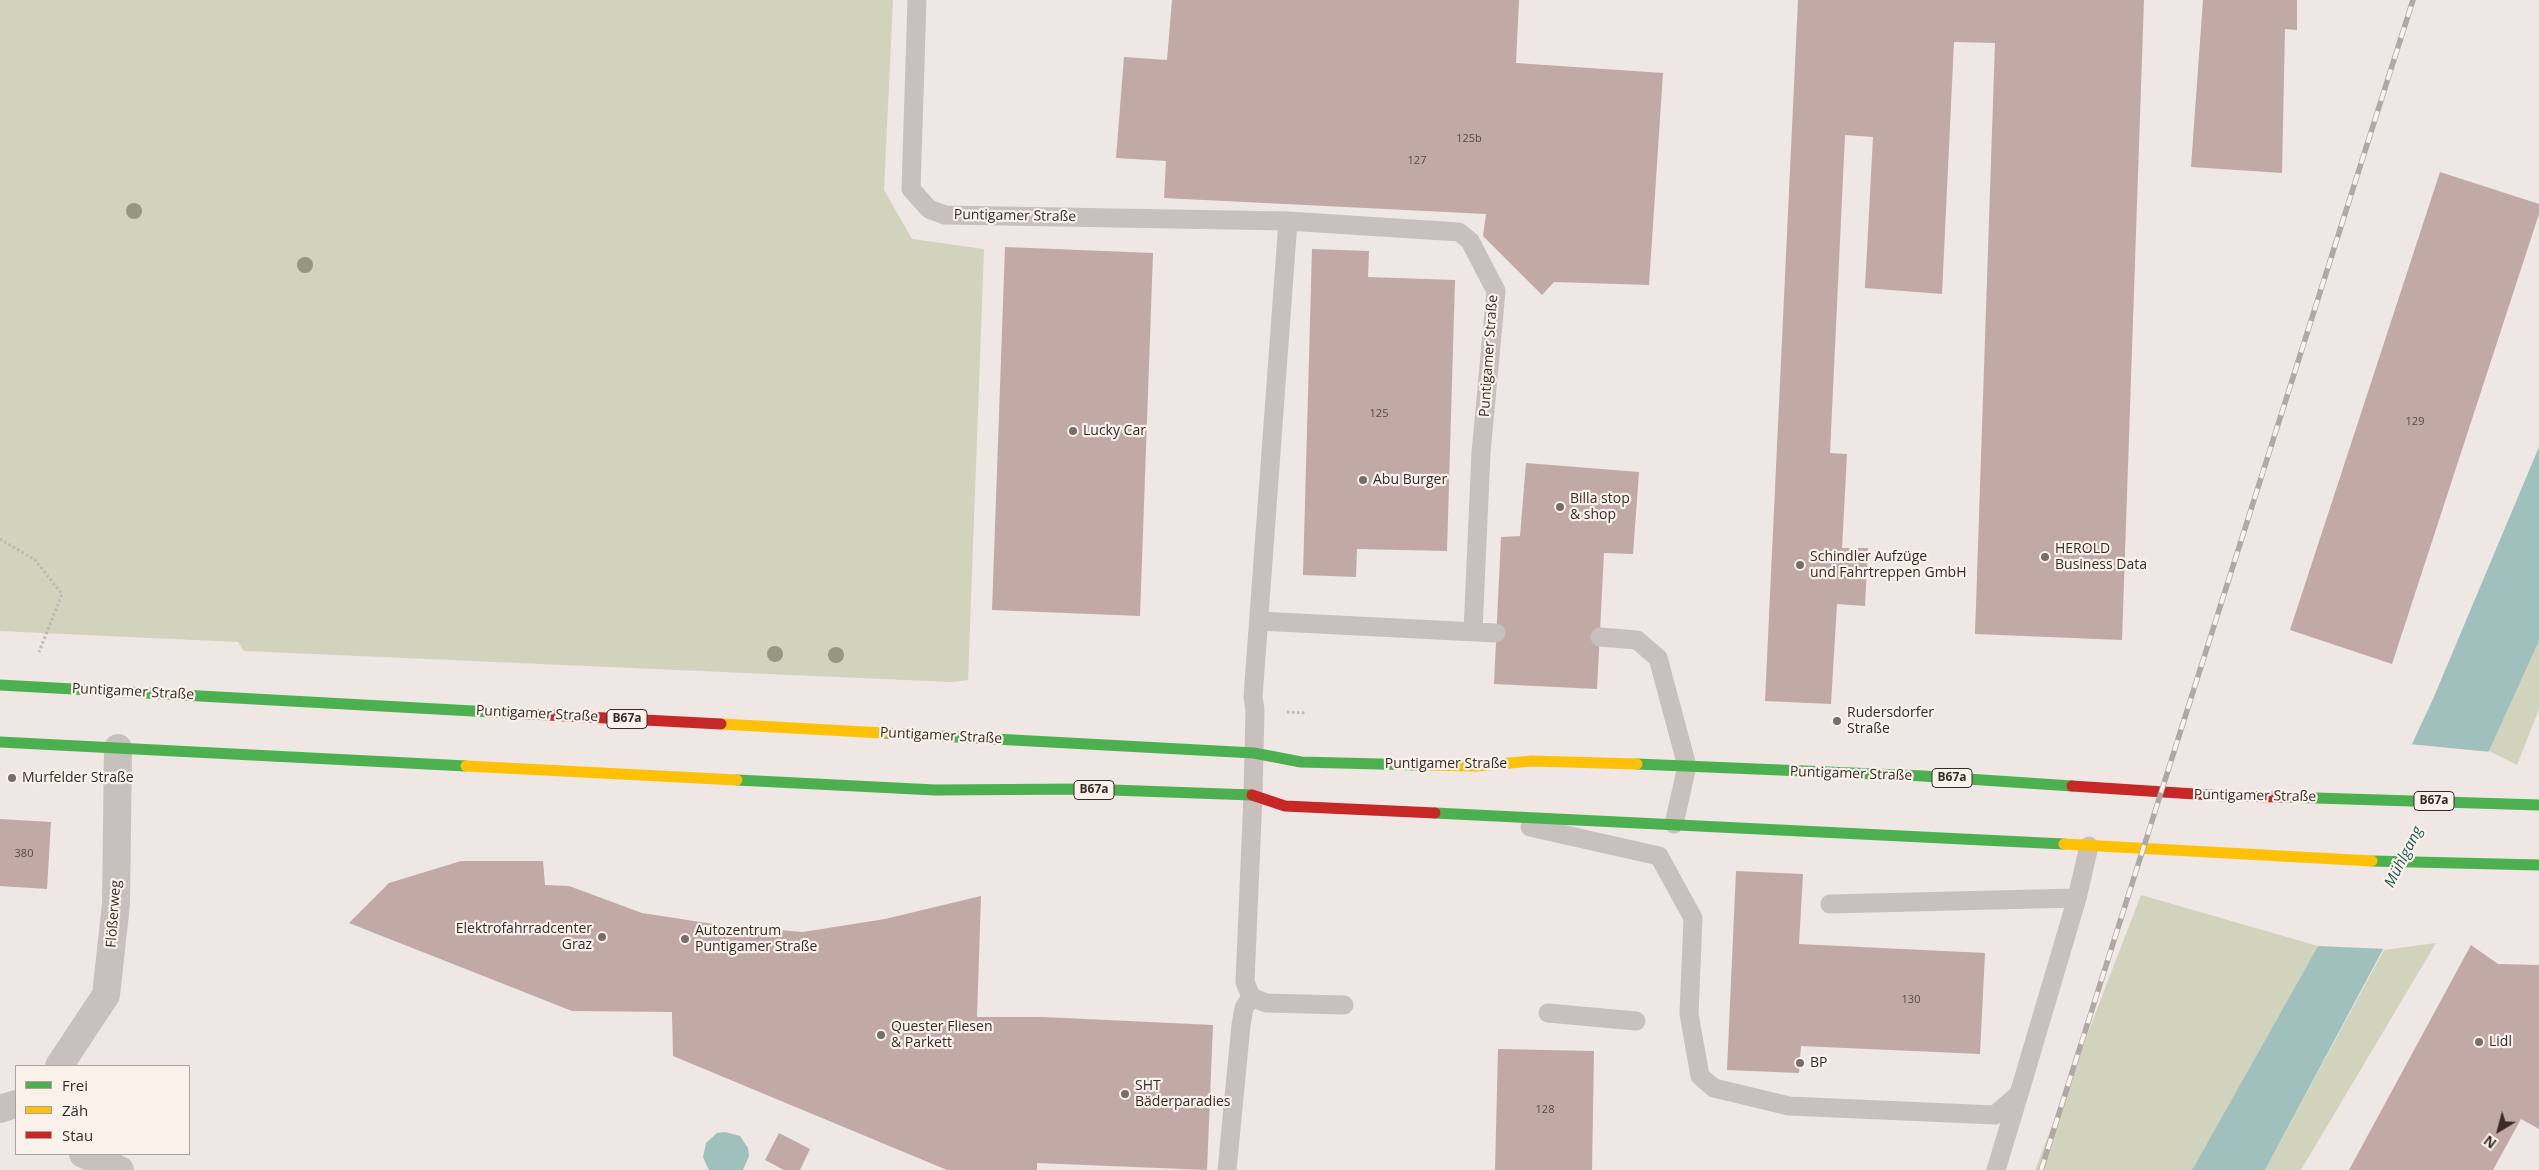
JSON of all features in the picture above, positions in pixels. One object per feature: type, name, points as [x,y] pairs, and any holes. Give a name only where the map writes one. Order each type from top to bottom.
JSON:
[{"type":"main road","name":"Puntigamer Straße","points":[[0,685],[1254,752],[1301,762],[1476,766],[1532,761],[1687,766],[1923,776],[2225,796],[2371,798],[2539,805]]},
{"type":"main road","name":"B67a","points":[[0,742],[935,790],[1084,789],[1253,794],[1285,806],[1674,824],[2344,860],[2539,865]]},
{"type":"street","name":"Flößerweg","points":[[60,1065],[106,995],[116,904],[118,748]]},
{"type":"street","points":[[84,1155],[120,1170]]},
{"type":"lane","name":"Puntigamer Straße","points":[[917,0],[911,189],[929,209],[945,215],[1288,221],[1459,232],[1470,241],[1496,291],[1481,453],[1473,632]]},
{"type":"lane","points":[[1288,221],[1253,697],[1253,794],[1245,982],[1251,997],[1266,1003],[1344,1005]]},
{"type":"lane","points":[[1259,621],[1496,633]]},
{"type":"lane","points":[[1600,637],[1638,640],[1658,658],[1676,732],[1687,766],[1674,824]]},
{"type":"lane","points":[[1470,814],[1659,856],[1693,918],[1688,1014],[1700,1076],[1707,1084],[1714,1088],[1789,1106],[1995,1115],[2019,1094]]},
{"type":"lane","points":[[1996,1170],[2077,898],[2089,846]]},
{"type":"lane","points":[[1830,904],[2077,898]]},
{"type":"lane","points":[[1227,1170],[1241,1025],[1244,1008],[1251,997]]},
{"type":"lane","points":[[1548,1013],[1636,1021]]},
{"type":"path","points":[[0,539],[35,560],[62,594],[39,652]]},
{"type":"green space","points":[[0,0],[893,0],[884,190],[912,239],[984,249],[968,680],[952,682],[244,651],[238,642],[0,631]]},
{"type":"green space","points":[[2539,641],[2539,709],[2517,765],[2489,751]]},
{"type":"green space","points":[[2141,895],[2318,946],[2192,1170],[2035,1170]]},
{"type":"green space","points":[[2436,943],[2301,1170],[2265,1170],[2384,950]]},
{"type":"water","name":"Mühlgang","points":[[2539,447],[2539,641],[2489,751],[2265,1170],[2192,1170],[2318,946],[2433,699]]},
{"type":"water","points":[[725,1132],[740,1136],[748,1148],[749,1156],[743,1170],[709,1170],[706,1164],[703,1157],[706,1143],[717,1133]]},
{"type":"pier","points":[[2409,744],[2491,752],[2387,949],[2318,946],[2323,929]]},
{"type":"building","points":[[1172,0],[1519,0],[1516,63],[1663,73],[1649,285],[1554,282],[1542,295],[1483,236],[1486,214],[1164,198],[1166,161],[1116,158],[1124,57],[1167,60]]},
{"type":"building","points":[[1798,0],[2144,0],[2122,640],[1975,634],[1995,43],[1954,42],[1942,294],[1865,288],[1873,137],[1845,135],[1830,453],[1847,454],[1842,548],[1868,548],[1865,606],[1837,604],[1831,704],[1765,701]]},
{"type":"building","points":[[2203,0],[2297,0],[2297,30],[2285,29],[2282,173],[2191,167]]},
{"type":"building","points":[[2440,172],[2539,204],[2539,214],[2392,664],[2290,630]]},
{"type":"building","name":"Lucky Car","points":[[1005,247],[1153,253],[1140,616],[992,610]]},
{"type":"building","points":[[1312,249],[1369,251],[1368,277],[1455,280],[1447,551],[1357,549],[1356,577],[1303,575]]},
{"type":"building","points":[[1526,463],[1639,472],[1633,554],[1604,553],[1597,689],[1494,684],[1501,537],[1520,536]]},
{"type":"building","points":[[0,819],[51,822],[47,889],[0,886]]},
{"type":"building","points":[[461,861],[543,861],[545,885],[569,886],[642,913],[720,925],[803,932],[885,919],[981,896],[977,1017],[1043,1017],[1213,1025],[1207,1170],[1037,1163],[1037,1170],[947,1170],[673,1056],[672,1012],[572,1011],[349,923],[389,883]]},
{"type":"building","points":[[1736,871],[1803,874],[1799,944],[1985,953],[1980,1054],[1801,1046],[1799,1073],[1727,1070]]},
{"type":"building","name":"Lidl","points":[[2471,945],[2498,964],[2539,965],[2539,1129],[2521,1119],[2493,1170],[2349,1170]]},
{"type":"building","points":[[1498,1049],[1594,1051],[1592,1170],[1495,1170]]},
{"type":"building","points":[[779,1133],[810,1149],[800,1170],[784,1170],[765,1160]]},
{"type":"railway","points":[[2041,1170],[2413,0]]},
{"type":"traffic: fast","points":[[0,685],[491,712]]},
{"type":"traffic: fast","points":[[883,733],[1254,753],[1301,762],[1418,765]]},
{"type":"traffic: fast","points":[[0,742],[466,766]]},
{"type":"traffic: fast","points":[[1637,764],[1923,776],[2072,786]]},
{"type":"traffic: fast","points":[[737,780],[935,790],[1084,789],[1252,795]]},
{"type":"traffic: fast","points":[[2284,797],[2539,805]]},
{"type":"traffic: fast","points":[[1435,813],[2064,844]]},
{"type":"traffic: fast","points":[[2372,861],[2539,865]]},
{"type":"traffic: slow","points":[[721,724],[883,733]]},
{"type":"traffic: slow","points":[[1418,765],[1477,766],[1532,761],[1637,764]]},
{"type":"traffic: slow","points":[[466,766],[737,780]]},
{"type":"traffic: slow","points":[[2064,844],[2372,861]]},
{"type":"traffic: jam","points":[[491,712],[721,724]]},
{"type":"traffic: jam","points":[[2072,786],[2225,796],[2284,797]]},
{"type":"traffic: jam","points":[[1252,795],[1285,806],[1435,813]]},
{"type":"place","name":"Lucky Car","points":[[1073,431]]},
{"type":"place","name":"Abu Burger","points":[[1363,480]]},
{"type":"place","name":"Billa stop & shop","points":[[1560,507]]},
{"type":"place","name":"HEROLD Business Data","points":[[2045,557]]},
{"type":"place","name":"Schindler Aufzüge und Fahrtreppen GmbH","points":[[1800,565]]},
{"type":"place","name":"Rudersdorfer Straße","points":[[1837,721]]},
{"type":"place","name":"Murfelder Straße","points":[[12,778]]},
{"type":"place","name":"Elektrofahrradcenter Graz","points":[[602,937]]},
{"type":"place","name":"Autozentrum Puntigamer Straße","points":[[685,939]]},
{"type":"place","name":"Quester Fliesen & Parkett","points":[[881,1035]]},
{"type":"place","name":"Lidl","points":[[2479,1042]]},
{"type":"place","name":"BP","points":[[1800,1063]]},
{"type":"place","name":"SHT Bäderparadies","points":[[1125,1094]]}]
